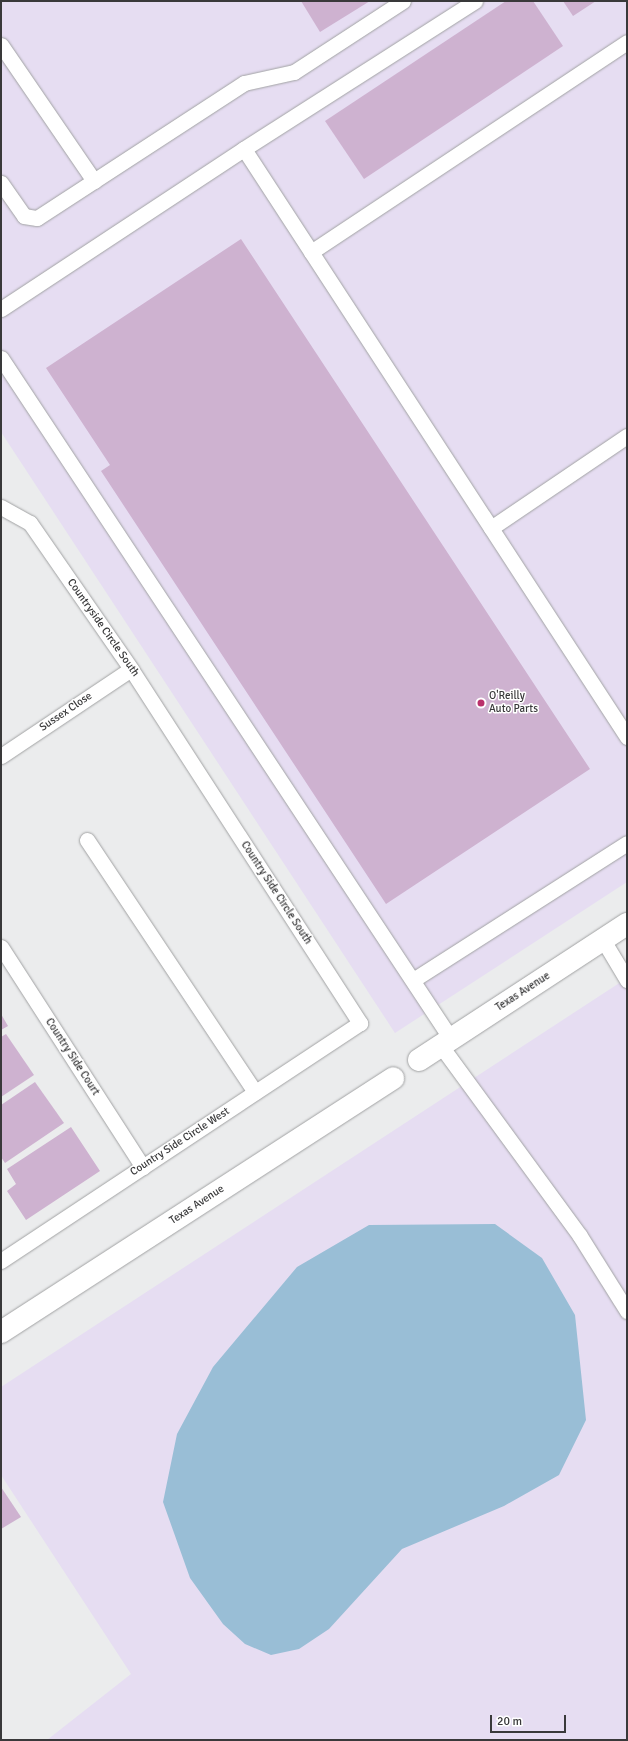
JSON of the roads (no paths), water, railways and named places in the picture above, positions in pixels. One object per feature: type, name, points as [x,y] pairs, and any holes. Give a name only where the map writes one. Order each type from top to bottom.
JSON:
[{"type":"street","name":"Texas Avenue","points":[[419,1060],[627,924]]},
{"type":"street","name":"Texas Avenue","points":[[1,1332],[392,1078]]},
{"type":"lane","points":[[1,183],[24,216],[37,218],[244,83],[294,72],[403,1]]},
{"type":"lane","points":[[1,309],[244,149],[475,1]]},
{"type":"lane","points":[[311,252],[627,42]]},
{"type":"lane","points":[[1,45],[94,181]]},
{"type":"lane","points":[[244,149],[627,737]]},
{"type":"lane","points":[[1,358],[412,980],[446,1042],[580,1236],[627,1310]]},
{"type":"lane","points":[[491,528],[627,436]]},
{"type":"lane","name":"Countryside Circle South","points":[[1,507],[30,523],[131,669],[192,763]]},
{"type":"lane","name":"Sussex Close","points":[[1,756],[131,669]]},
{"type":"lane","name":"Country Side Circle South","points":[[192,763],[360,1023]]},
{"type":"lane","points":[[87,840],[256,1092]]},
{"type":"lane","points":[[412,980],[627,843]]},
{"type":"lane","points":[[603,940],[627,980]]},
{"type":"lane","name":"Country Side Court","points":[[1,947],[143,1167]]},
{"type":"lane","name":"Country Side Circle West","points":[[1,1261],[360,1023]]},
{"type":"water","points":[[495,1224],[542,1258],[575,1315],[586,1420],[559,1475],[504,1506],[402,1549],[329,1629],[299,1649],[271,1655],[245,1644],[223,1624],[190,1578],[163,1502],[177,1434],[213,1367],[297,1267],[369,1225]]},
{"type":"place","name":"O'Reilly Auto Parts","points":[[481,703]]}]
